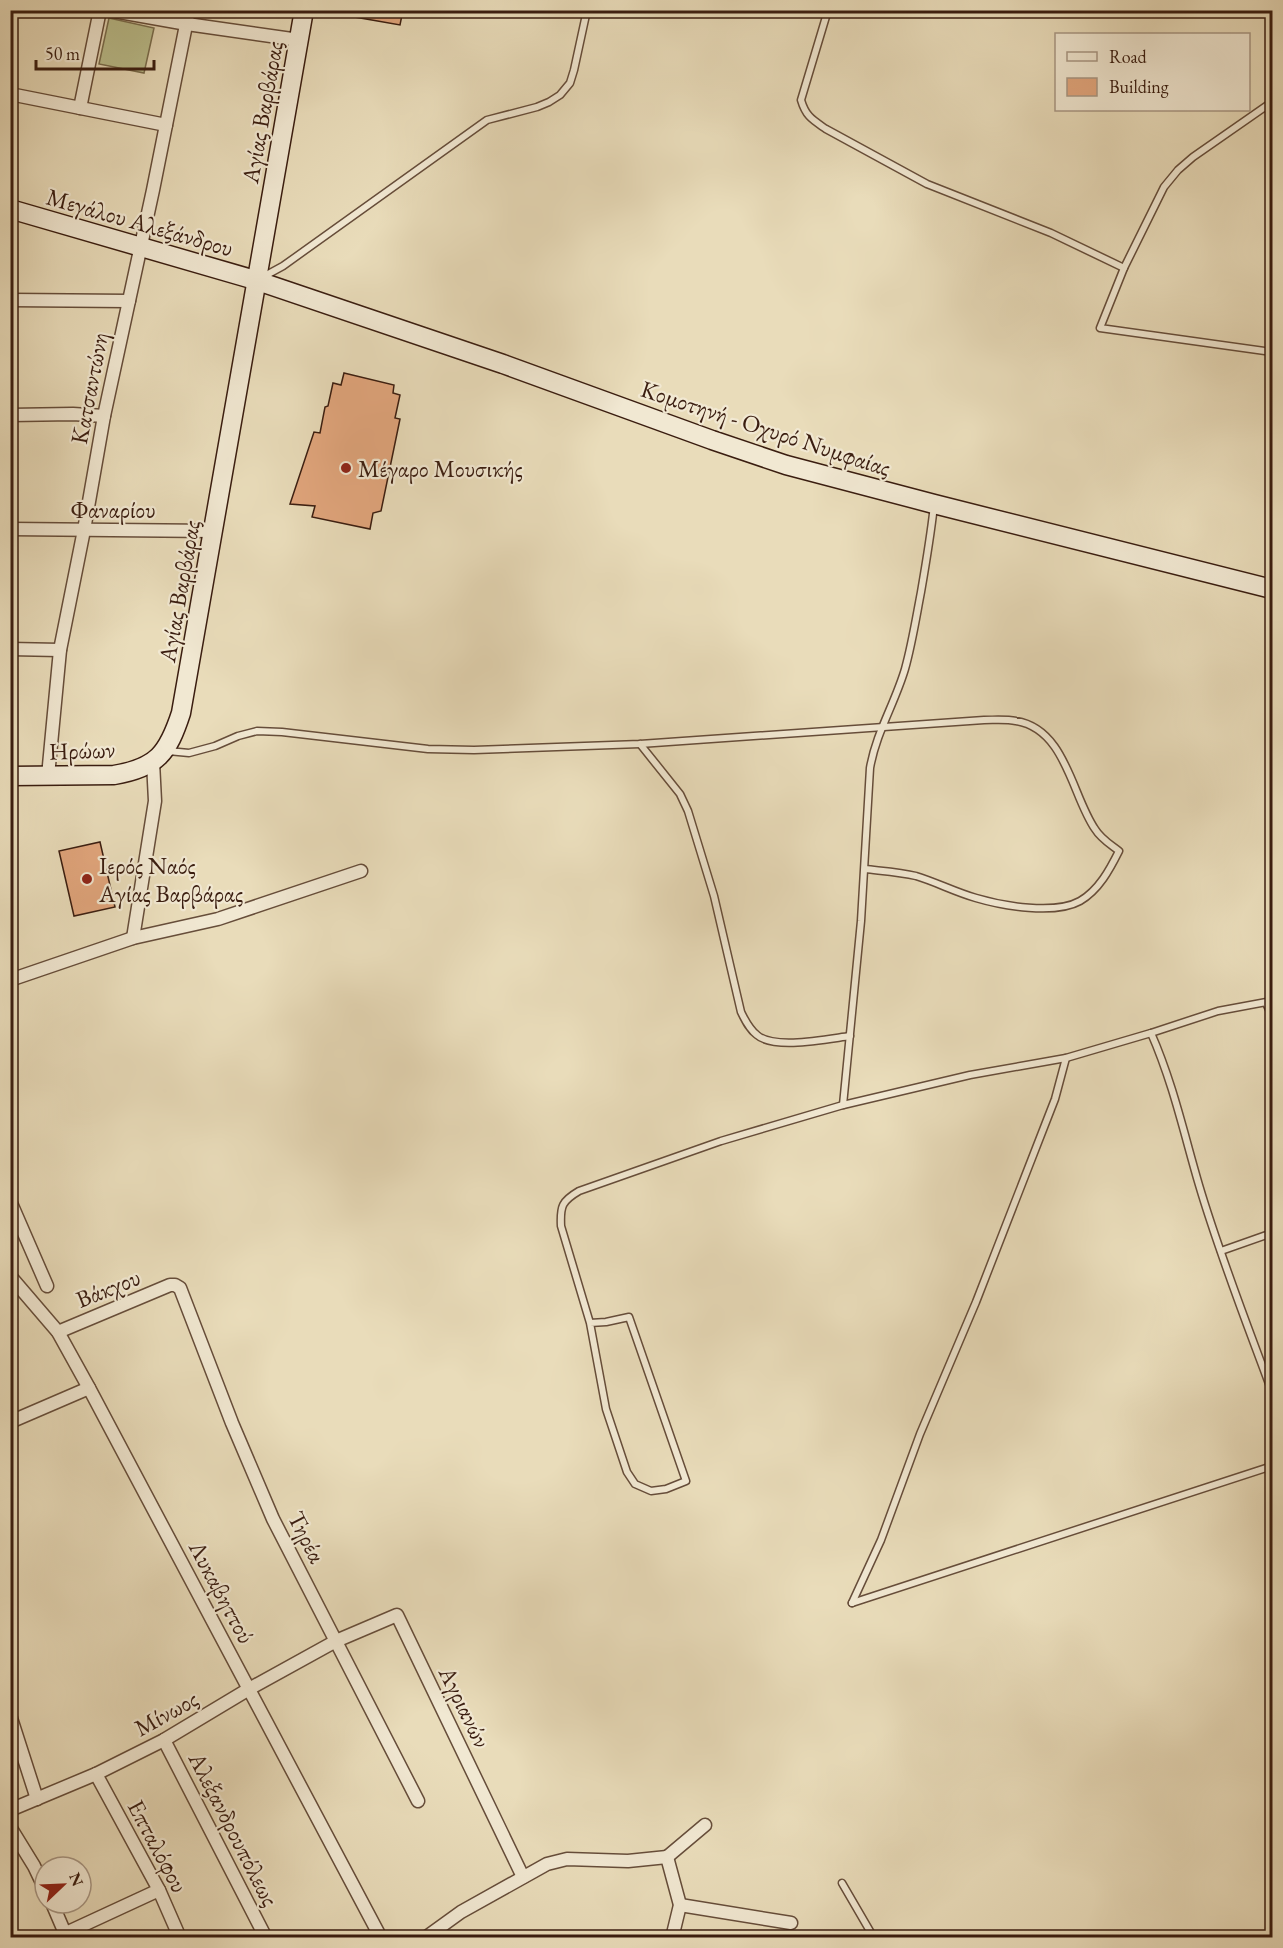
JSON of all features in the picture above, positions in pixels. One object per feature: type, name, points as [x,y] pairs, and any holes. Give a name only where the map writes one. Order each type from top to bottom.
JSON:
[{"type":"main road","name":"Αγίας Βαρβάρας","points":[[159,756],[175,733],[181,713],[304,10]]},
{"type":"main road","name":"Μεγάλου Αλεξάνδρου","points":[[10,209],[255,280]]},
{"type":"main road","name":"Κομοτηνή - Οχυρό Νυμφαίας","points":[[255,280],[503,364],[712,441],[786,465],[1272,589]]},
{"type":"main road","name":"Ηρώων","points":[[10,776],[114,775],[141,769],[159,756]]},
{"type":"street","points":[[80,108],[100,10]]},
{"type":"street","points":[[108,10],[299,40]]},
{"type":"street","name":"Κατσαντώνη","points":[[48,776],[60,650],[104,416],[189,10]]},
{"type":"street","points":[[10,94],[166,125]]},
{"type":"street","points":[[10,300],[129,301]]},
{"type":"street","points":[[10,415],[104,416]]},
{"type":"street","name":"Φαναρίου","points":[[10,529],[214,531]]},
{"type":"street","points":[[10,649],[60,650]]},
{"type":"street","points":[[133,938],[155,801],[159,756]]},
{"type":"street","points":[[10,980],[133,938],[218,919],[361,872]]},
{"type":"street","points":[[10,1201],[47,1286]]},
{"type":"street","name":"Λυκαβηττού","points":[[10,1276],[58,1332],[381,1938]]},
{"type":"street","name":"Βάκχου","points":[[58,1332],[170,1285],[175,1285]]},
{"type":"street","name":"Τηρέα","points":[[175,1285],[182,1292],[232,1423],[273,1519],[418,1802]]},
{"type":"street","points":[[10,1422],[89,1388]]},
{"type":"street","name":"Αγριανών","points":[[336,1641],[397,1615],[523,1877]]},
{"type":"street","name":"Μίνωος","points":[[10,1810],[96,1774],[164,1740],[336,1641]]},
{"type":"street","points":[[10,1715],[38,1799]]},
{"type":"street","name":"Αλεξανδρουπόλεως","points":[[164,1740],[266,1938]]},
{"type":"street","name":"Επταλόφου","points":[[96,1774],[159,1890],[180,1938]]},
{"type":"street","points":[[425,1938],[461,1912],[547,1864],[567,1859],[628,1861],[667,1857],[705,1825]]},
{"type":"street","points":[[10,1827],[33,1864]]},
{"type":"street","points":[[667,1857],[680,1905],[672,1938]]},
{"type":"street","points":[[57,1915],[66,1935],[159,1890]]},
{"type":"street","points":[[680,1905],[791,1923]]},
{"type":"lane","points":[[255,280],[283,266],[487,120],[499,115],[537,107],[560,95],[570,83],[587,10]]},
{"type":"lane","points":[[828,10],[801,100],[804,111],[811,119],[927,184],[1051,233],[1124,268]]},
{"type":"lane","points":[[1272,100],[1211,143],[1178,170],[1164,187],[1124,268],[1100,328],[1272,352]]},
{"type":"lane","points":[[843,1105],[866,869],[870,768],[873,749],[896,698],[913,637],[934,504]]},
{"type":"lane","points":[[159,756],[189,753],[257,731],[428,749],[474,750],[640,744],[1002,720],[1018,721],[1040,732],[1059,752],[1095,830],[1119,850],[1110,869],[1098,885],[1080,901],[1060,908],[1038,908],[978,899],[914,876],[866,869]]},
{"type":"lane","points":[[640,744],[671,781],[688,811],[714,896],[741,1012],[748,1025],[758,1037],[773,1042],[850,1036]]},
{"type":"lane","points":[[590,1323],[629,1317],[686,1481],[666,1489],[651,1491],[635,1484],[627,1472],[606,1408],[590,1323],[561,1226],[560,1212],[566,1199],[579,1191],[721,1141],[843,1105],[970,1075],[1066,1058],[1218,1011],[1269,1002],[1272,1016]]},
{"type":"lane","points":[[1151,1033],[1173,1087],[1200,1187],[1272,1392]]},
{"type":"lane","points":[[1066,1058],[1055,1099],[976,1302],[920,1434],[884,1531],[852,1603],[1272,1466]]},
{"type":"lane","points":[[1221,1251],[1272,1233]]},
{"type":"lane","points":[[842,1883],[874,1938]]},
{"type":"green space","points":[[109,18],[154,28],[144,73],[99,64]]},
{"type":"building","points":[[355,10],[403,10],[400,25],[355,17]]},
{"type":"building","name":"Μέγαρο Μουσικής","points":[[344,373],[394,385],[393,393],[400,395],[395,418],[400,419],[381,511],[373,513],[370,529],[312,517],[315,506],[290,504],[314,432],[320,433],[333,383],[341,385]]},
{"type":"building","name":"Ιερός Ναός Αγίας Βαρβάρας","points":[[100,842],[115,907],[74,916],[59,851]]},
{"type":"place","name":"Μέγαρο Μουσικής","points":[[346,468]]},
{"type":"place","name":"Ιερός Ναός Αγίας Βαρβάρας","points":[[87,879]]}]
